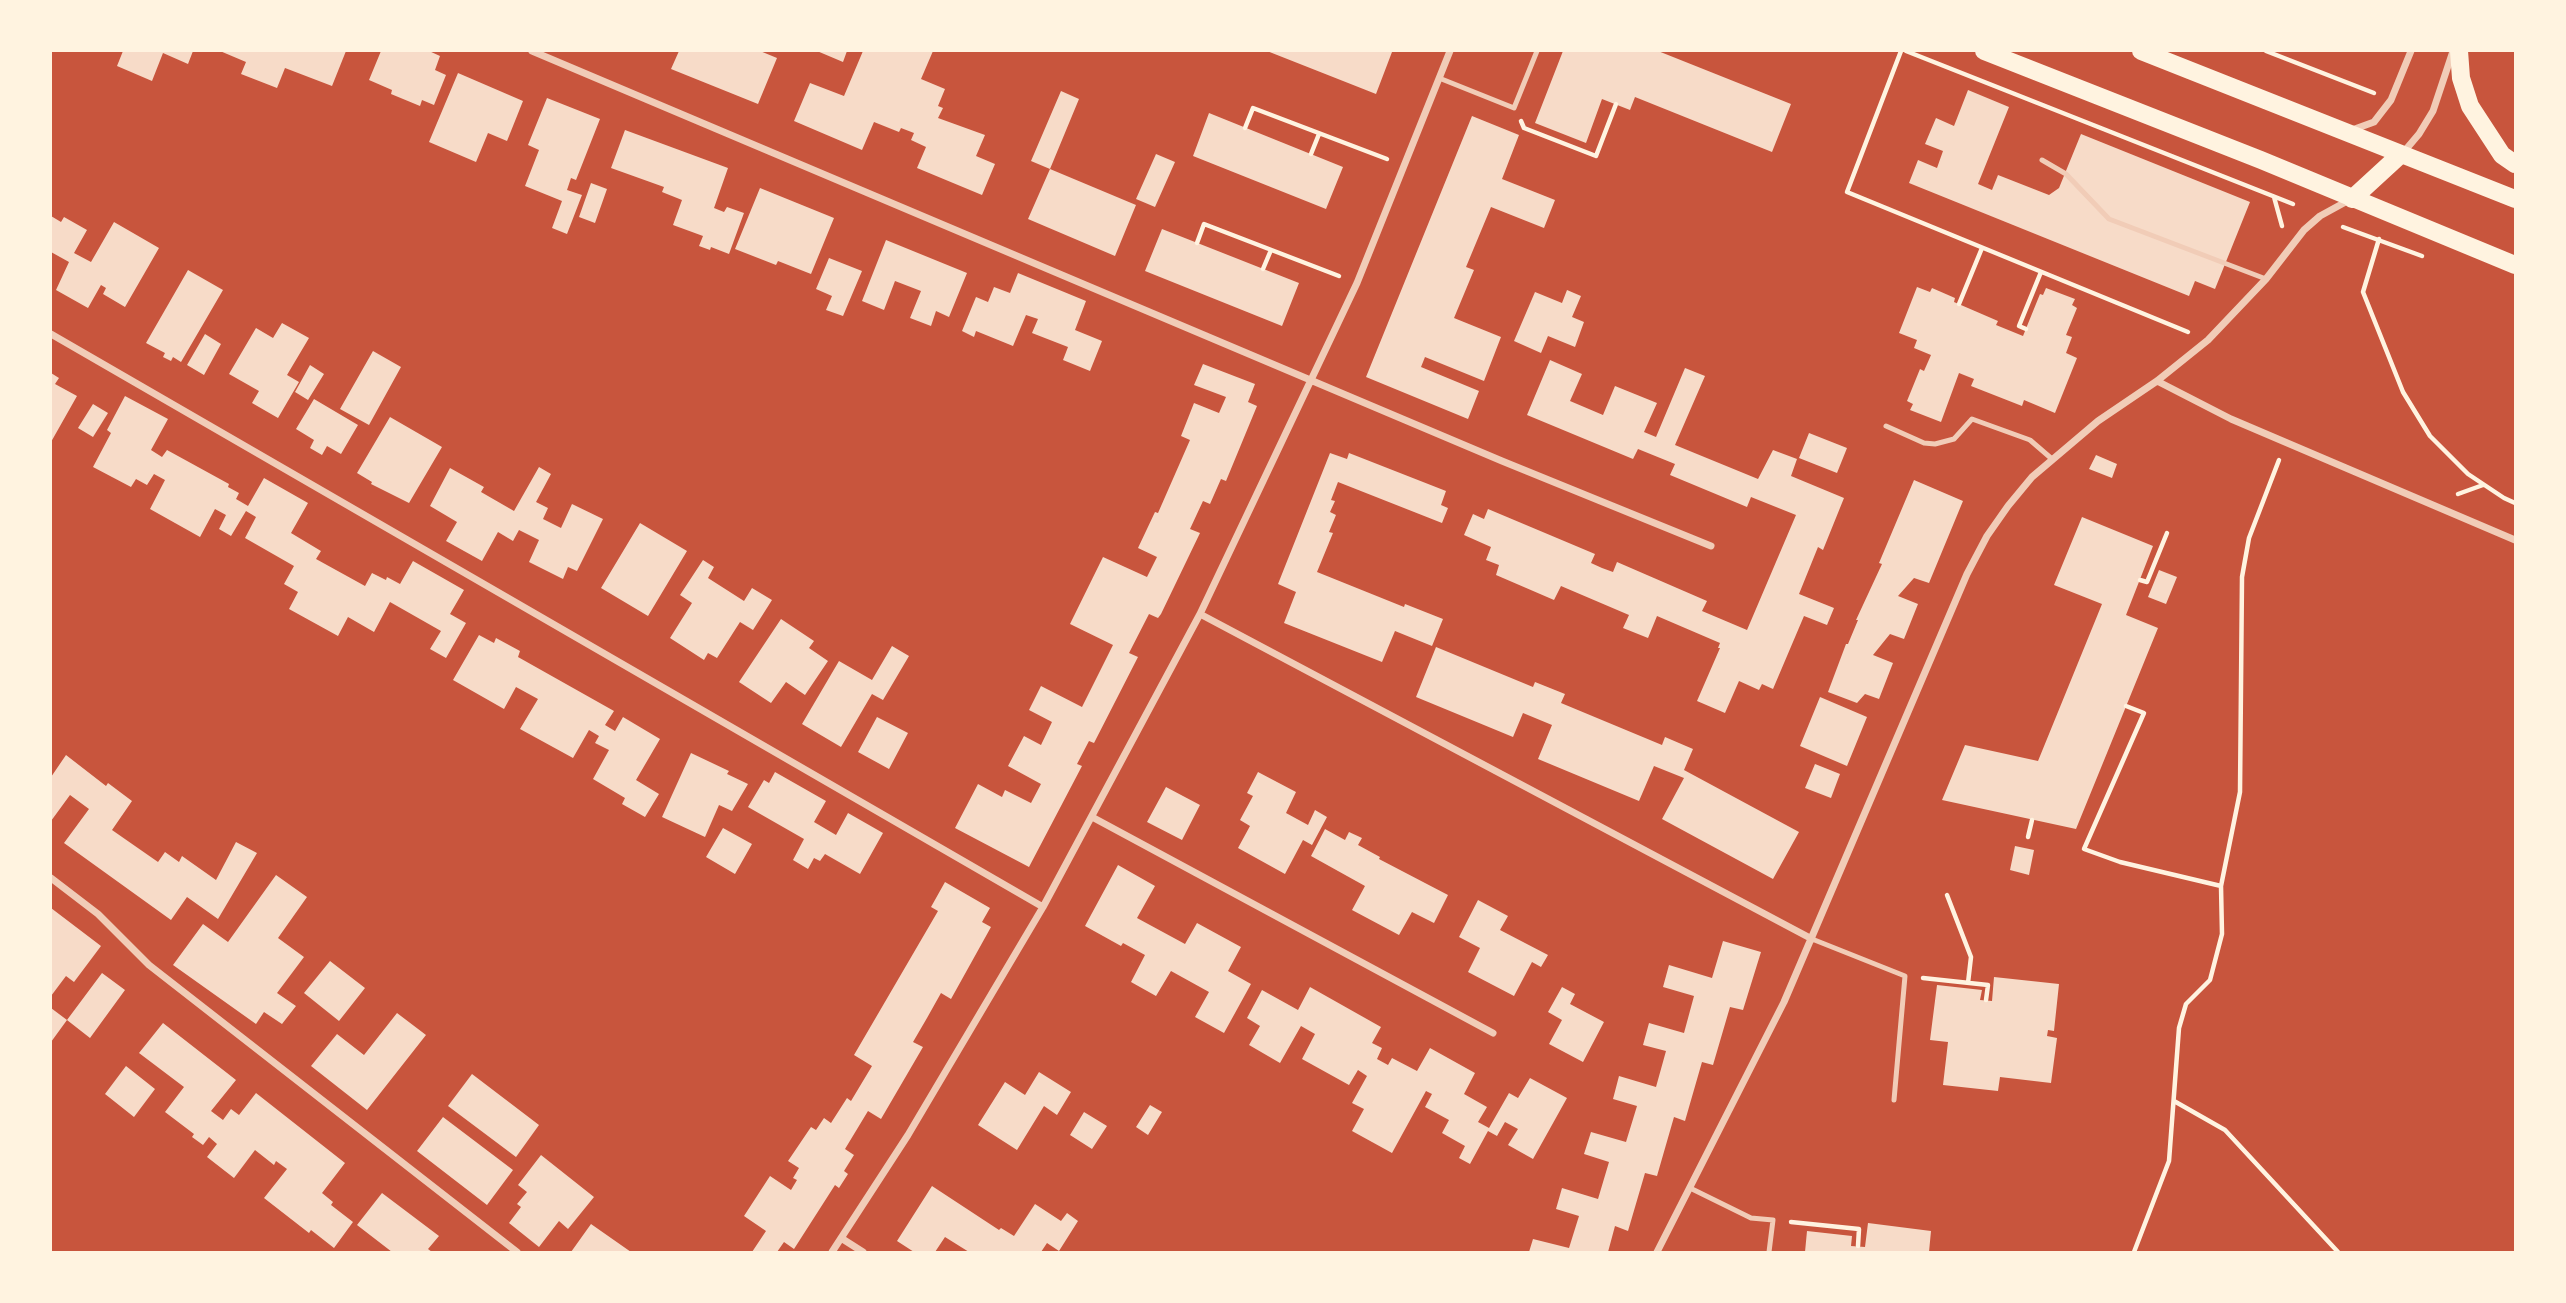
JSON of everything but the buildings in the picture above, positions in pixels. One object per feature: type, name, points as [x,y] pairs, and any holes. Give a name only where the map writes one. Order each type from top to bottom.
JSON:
[{"type":"main road","points":[[1984,51],[2249,155],[2515,265]]},
{"type":"main road","points":[[2141,51],[2515,199]]},
{"type":"main road","points":[[2459,51],[2461,78],[2470,106],[2502,155],[2515,164]]},
{"type":"main road","points":[[2352,199],[2401,154]]},
{"type":"street","points":[[532,51],[1711,546]]},
{"type":"street","points":[[832,1252],[923,1111],[1044,906],[1200,614],[1309,379],[1357,283],[1450,51]]},
{"type":"street","points":[[2347,132],[2374,122],[2391,100],[2411,51]]},
{"type":"street","points":[[2401,154],[2419,134],[2433,111],[2453,51]]},
{"type":"street","points":[[1657,1252],[1748,1075],[1812,939],[1967,574],[1987,537],[2032,477],[2098,421],[2158,382],[2208,340],[2266,279],[2304,230],[2320,216],[2352,199]]},
{"type":"street","points":[[51,334],[1044,906]]},
{"type":"street","points":[[2158,382],[2231,419],[2515,540]]},
{"type":"street","points":[[1200,614],[1812,939]]},
{"type":"street","points":[[1093,817],[1493,1032]]},
{"type":"street","points":[[51,878],[98,914],[149,965],[517,1252]]},
{"type":"street","points":[[841,1238],[863,1252]]},
{"type":"lane","points":[[1439,78],[1514,108],[1537,51]]},
{"type":"lane","points":[[2042,160],[2066,174],[2109,219],[2266,279]]},
{"type":"lane","points":[[1886,426],[1924,443],[1935,444],[1954,439],[1972,419],[2030,440],[2052,459]]},
{"type":"lane","points":[[1812,939],[1905,976],[1894,1100]]},
{"type":"lane","points":[[1690,1188],[1751,1218],[1773,1220],[1769,1252]]},
{"type":"path","points":[[1901,51],[1847,192],[2208,340]]},
{"type":"path","points":[[1906,51],[2293,204]]},
{"type":"path","points":[[2266,51],[2391,100]]},
{"type":"path","points":[[1514,108],[1524,128],[1596,156],[1616,104]]},
{"type":"path","points":[[1245,128],[1253,108],[1404,166]]},
{"type":"path","points":[[1311,154],[1319,134]]},
{"type":"path","points":[[1197,243],[1204,224],[1357,283]]},
{"type":"path","points":[[2379,239],[2363,292],[2403,392],[2430,436],[2468,474],[2504,499],[2515,503]]},
{"type":"path","points":[[1959,304],[1982,248]]},
{"type":"path","points":[[1263,269],[1271,250]]},
{"type":"path","points":[[2026,329],[2019,326],[2041,272]]},
{"type":"path","points":[[2134,1252],[2169,1161],[2179,1028],[2186,1004],[2210,980],[2221,934],[2221,886],[2240,792],[2242,577],[2249,538],[2286,443]]},
{"type":"path","points":[[2140,580],[2147,582],[2167,533]]},
{"type":"path","points":[[2126,706],[2144,713],[2084,849],[2120,862],[2221,886]]},
{"type":"path","points":[[2028,837],[2032,820]]},
{"type":"path","points":[[1947,895],[1971,957],[1968,983]]},
{"type":"path","points":[[1905,976],[1988,985],[1986,1000]]},
{"type":"path","points":[[2174,1101],[2225,1130],[2338,1252]]},
{"type":"path","points":[[1773,1220],[1859,1229],[1858,1246]]}]
